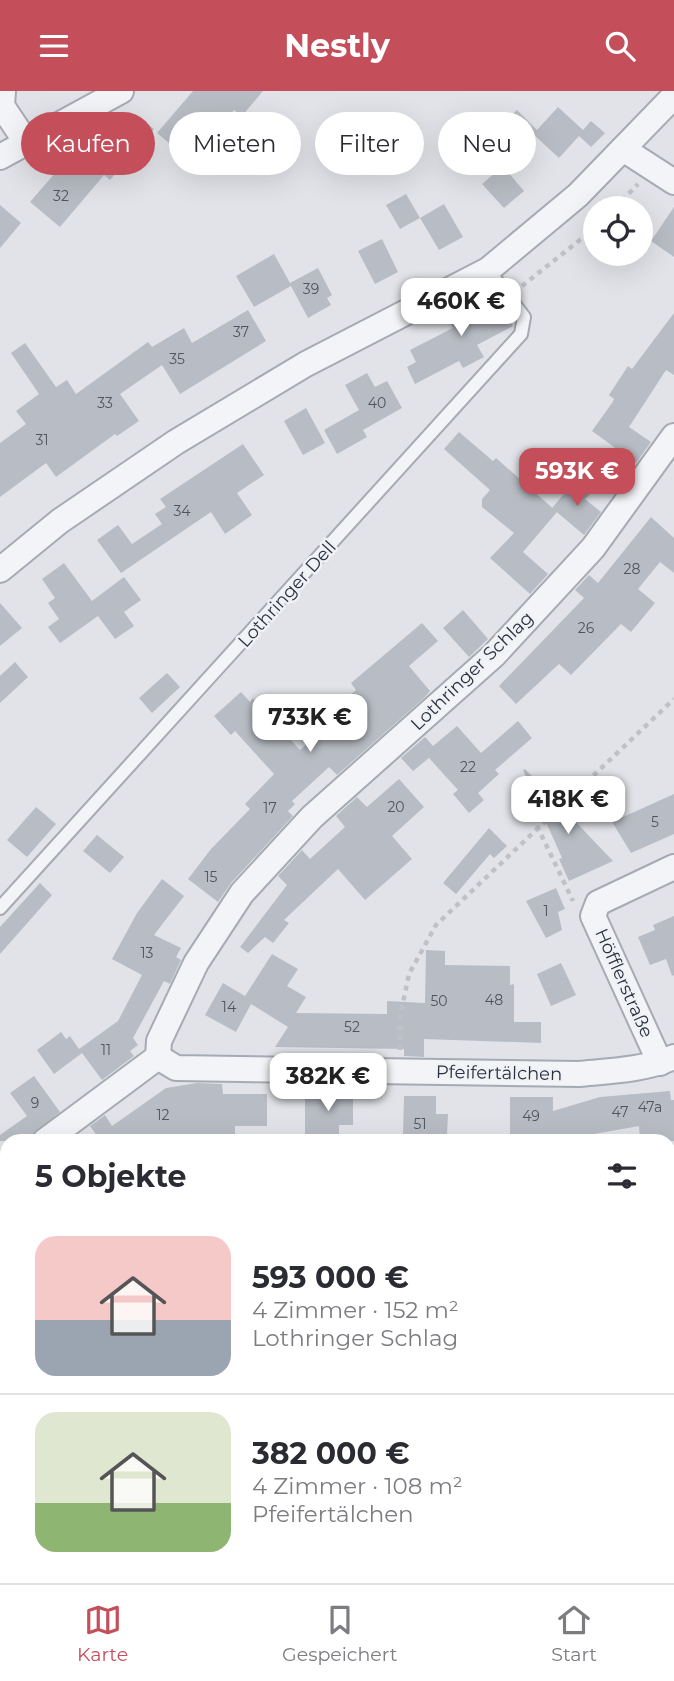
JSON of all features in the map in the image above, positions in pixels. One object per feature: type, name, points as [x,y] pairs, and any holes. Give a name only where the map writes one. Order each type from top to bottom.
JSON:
[{"type":"street","points":[[2,91],[2,106],[21,134]]},
{"type":"street","points":[[82,112],[121,91]]},
{"type":"street","points":[[0,570],[61,521],[176,442],[306,364],[488,270],[578,195],[674,96]]},
{"type":"street","points":[[0,157],[21,145]]},
{"type":"street","points":[[623,149],[674,182]]},
{"type":"street","name":"Lothringer Schlag","points":[[158,1056],[159,1041],[196,963],[242,893],[312,817],[494,655],[593,548],[674,436]]},
{"type":"street","name":"Höfflerstraße","points":[[667,1060],[593,916],[598,903],[674,867]]},
{"type":"street","points":[[54,1134],[158,1056]]},
{"type":"street","name":"Pfeifertälchen","points":[[158,1056],[176,1068],[579,1074],[667,1060]]},
{"type":"lane","name":"Lothringer Dell","points":[[0,908],[521,334],[524,317],[488,270]]},
{"type":"path","points":[[627,196],[653,169]]},
{"type":"path","points":[[508,296],[583,237]]},
{"type":"path","points":[[400,1041],[400,1017],[409,974],[429,936],[443,917],[674,699]]},
{"type":"path","points":[[537,827],[572,899]]},
{"type":"building","points":[[193,91],[263,91],[245,112],[175,112]]},
{"type":"building","points":[[558,107],[583,130],[591,121],[605,133],[591,147],[579,136],[559,158],[536,137],[537,130]]},
{"type":"building","points":[[169,119],[169,143],[157,133]]},
{"type":"building","points":[[53,175],[104,175],[60,227],[30,202]]},
{"type":"building","points":[[492,175],[511,175],[524,191],[504,208],[482,184]]},
{"type":"building","points":[[406,194],[420,218],[400,229],[386,205]]},
{"type":"building","points":[[444,204],[463,237],[439,250],[420,218]]},
{"type":"building","points":[[0,205],[21,223],[0,248]]},
{"type":"building","points":[[674,207],[674,257],[653,242],[653,238]]},
{"type":"building","points":[[382,239],[398,272],[375,284],[358,251]]},
{"type":"building","points":[[274,254],[290,283],[318,268],[332,295],[327,298],[331,305],[308,318],[291,286],[254,307],[236,276]]},
{"type":"building","points":[[493,291],[513,326],[477,345],[484,357],[463,368],[459,361],[415,384],[407,367],[416,362],[410,350],[453,328],[446,316]]},
{"type":"building","points":[[248,310],[266,341],[180,394],[162,365],[120,394],[139,421],[117,436],[115,434],[56,477],[46,463],[0,497],[0,443],[26,424],[16,411],[39,394],[11,353],[25,343],[56,387],[67,380],[76,394],[148,342],[152,347],[184,328],[192,343]]},
{"type":"building","points":[[674,313],[674,375],[666,370],[629,427],[651,442],[636,463],[592,431],[612,403],[614,399],[609,395],[628,366],[632,369]]},
{"type":"building","points":[[367,373],[375,387],[387,381],[402,408],[363,430],[367,437],[337,454],[324,430],[359,410],[345,385]]},
{"type":"building","points":[[306,408],[325,443],[303,455],[284,421]]},
{"type":"building","points":[[459,432],[493,461],[496,458],[557,512],[523,552],[548,574],[530,594],[490,558],[514,533],[482,507],[482,499],[490,490],[444,449]]},
{"type":"building","points":[[243,444],[264,475],[237,493],[252,515],[225,534],[211,512],[121,573],[97,540],[118,525],[132,544],[162,524],[155,514],[166,507],[160,499]]},
{"type":"building","points":[[576,480],[591,493],[585,499],[601,512],[584,535],[552,508]]},
{"type":"building","points":[[651,517],[674,538],[674,573],[660,562],[638,589],[655,603],[631,632],[621,624],[571,675],[559,664],[516,704],[499,686],[584,598],[575,590],[589,575],[598,583]]},
{"type":"building","points":[[64,563],[92,601],[124,577],[141,600],[124,612],[134,626],[115,639],[98,616],[60,643],[48,627],[59,619],[48,603],[55,598],[42,579]]},
{"type":"building","points":[[0,603],[22,628],[0,646]]},
{"type":"building","points":[[463,610],[488,639],[469,657],[443,628]]},
{"type":"building","points":[[422,623],[438,641],[409,666],[430,691],[424,698],[337,775],[329,767],[292,801],[295,804],[288,811],[293,816],[231,883],[218,902],[188,879],[211,849],[250,809],[245,804],[274,774],[235,731],[231,735],[214,716],[241,692],[250,702],[253,698],[300,750],[333,721],[328,716],[356,690],[351,683]]},
{"type":"building","points":[[15,662],[28,677],[0,703],[0,676]]},
{"type":"building","points":[[167,673],[180,687],[152,713],[139,698]]},
{"type":"building","points":[[518,721],[532,738],[495,770],[499,774],[478,793],[484,800],[469,813],[453,794],[458,790],[429,758],[413,771],[401,758],[425,737],[433,746],[457,726],[481,753]]},
{"type":"building","points":[[525,769],[613,861],[569,881],[559,859],[562,858],[523,770]]},
{"type":"building","points":[[399,779],[424,807],[392,836],[412,859],[365,900],[338,869],[284,920],[289,923],[273,943],[265,937],[248,953],[240,947],[287,885],[278,876],[302,850],[310,859],[345,827],[336,816],[357,797],[367,807]]},
{"type":"building","points":[[674,794],[674,834],[631,853],[612,822]]},
{"type":"building","points":[[36,807],[56,824],[27,857],[7,840]]},
{"type":"building","points":[[489,828],[507,846],[494,858],[490,854],[456,894],[443,883]]},
{"type":"building","points":[[97,835],[124,857],[110,873],[83,851]]},
{"type":"building","points":[[162,879],[184,896],[154,935],[181,948],[176,957],[181,960],[170,984],[164,981],[133,1038],[138,1045],[130,1051],[134,1056],[102,1080],[82,1053],[54,1074],[37,1050],[61,1032],[66,1039],[70,1036],[79,1049],[118,1021],[142,975],[112,959],[137,913]]},
{"type":"building","points":[[40,883],[52,895],[0,954],[0,927]]},
{"type":"building","points":[[556,888],[565,909],[558,912],[562,930],[546,938],[526,901]]},
{"type":"building","points":[[674,916],[672,976],[666,959],[650,965],[638,937],[655,930],[653,925]]},
{"type":"building","points":[[426,950],[445,951],[445,965],[510,966],[510,985],[514,984],[514,1022],[541,1022],[541,1043],[424,1039],[424,1057],[404,1056],[404,1049],[275,1047],[288,1027],[251,1004],[236,1032],[205,1015],[223,983],[245,996],[272,954],[298,969],[287,986],[306,997],[296,1013],[387,1014],[387,1001],[425,1003]]},
{"type":"building","points":[[561,963],[576,995],[551,1006],[537,974]]},
{"type":"building","points":[[34,1076],[60,1112],[33,1134],[1,1134],[27,1116],[10,1093]]},
{"type":"building","points":[[197,1083],[222,1084],[223,1094],[267,1094],[267,1126],[235,1126],[235,1134],[96,1134],[90,1126],[105,1115],[112,1126],[166,1088]]},
{"type":"building","points":[[670,1091],[671,1100],[674,1100],[674,1134],[640,1134],[639,1126],[594,1134],[510,1134],[510,1097],[553,1097],[553,1111],[600,1097]]},
{"type":"building","points":[[305,1094],[353,1094],[353,1125],[339,1125],[339,1134],[305,1134]]},
{"type":"building","points":[[404,1096],[436,1096],[436,1114],[448,1114],[447,1134],[403,1134]]}]
